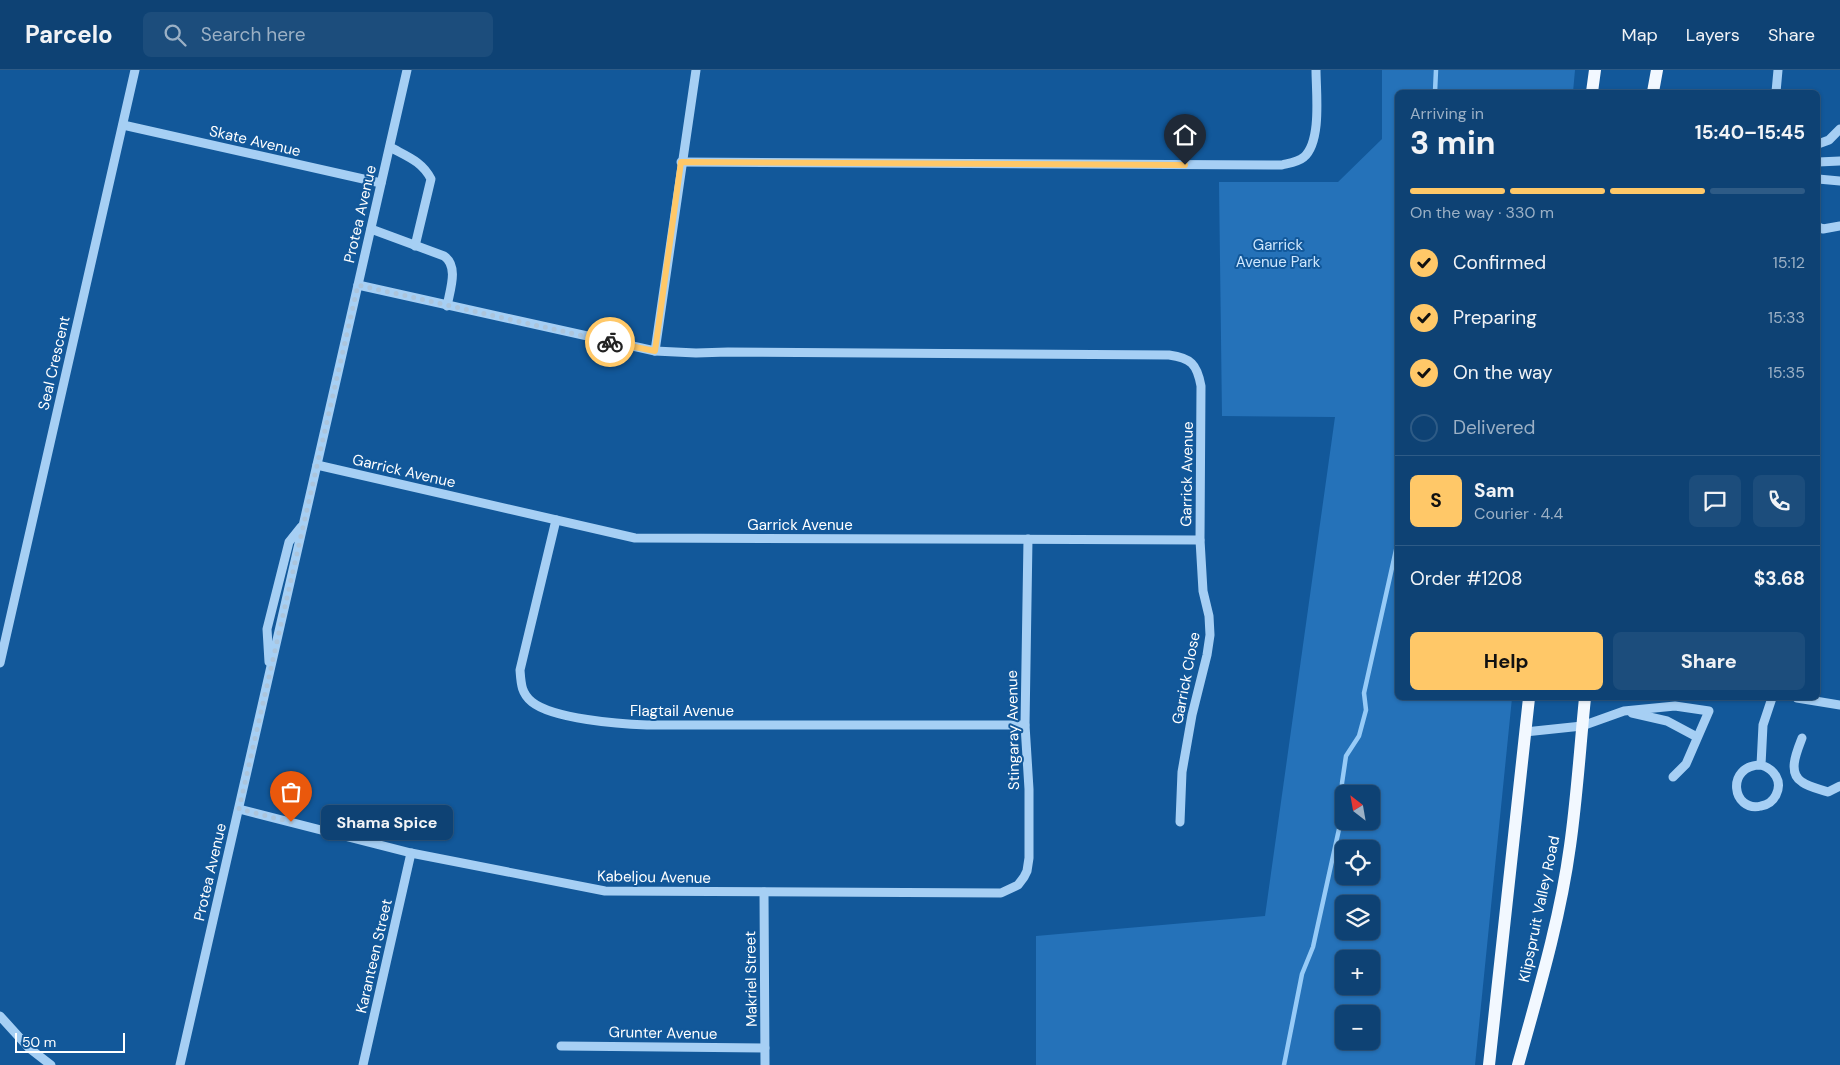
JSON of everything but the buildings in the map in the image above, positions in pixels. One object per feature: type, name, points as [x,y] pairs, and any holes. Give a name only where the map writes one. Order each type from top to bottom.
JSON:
[{"type":"main road","points":[[1592,90],[1595,70]]},
{"type":"main road","points":[[1653,90],[1656,74]]},
{"type":"main road","points":[[1656,74],[1661,90]]},
{"type":"main road","name":"Klipspruit Valley Road","points":[[1489,1065],[1529,700]]},
{"type":"main road","name":"Klipspruit Valley Road","points":[[1518,1065],[1542,982],[1561,899],[1570,845],[1585,700]]},
{"type":"street","name":"Seal Crescent","points":[[0,663],[135,70]]},
{"type":"street","name":"Protea Avenue","points":[[180,1065],[407,70]]},
{"type":"street","points":[[655,351],[681,162],[696,70]]},
{"type":"street","points":[[681,162],[1282,165],[1293,163],[1305,156],[1313,141],[1316,127],[1316,70]]},
{"type":"street","points":[[1776,90],[1778,70]]},
{"type":"street","name":"Skate Avenue","points":[[123,125],[382,183]]},
{"type":"street","points":[[1820,143],[1829,140],[1840,129]]},
{"type":"street","points":[[390,147],[419,162],[431,179],[415,246]]},
{"type":"street","points":[[1820,162],[1840,161]]},
{"type":"street","points":[[1820,179],[1840,181]]},
{"type":"street","points":[[1820,228],[1840,226]]},
{"type":"street","points":[[371,229],[444,256],[450,260],[453,268],[448,306]]},
{"type":"street","name":"Garrick Avenue","points":[[316,465],[623,536],[647,538],[1200,540],[1201,386],[1199,375],[1195,368],[1191,362],[1183,357],[1159,355],[696,353],[655,351],[358,285]]},
{"type":"street","name":"Flagtail Avenue","points":[[556,520],[520,670],[522,690],[531,701],[539,706],[561,714],[602,722],[647,725],[1025,725]]},
{"type":"street","name":"Stingaray Avenue","points":[[988,894],[1001,893],[1018,885],[1027,871],[1029,858],[1025,725],[1028,539]]},
{"type":"street","name":"Garrick Close","points":[[1180,822],[1182,772],[1192,715],[1210,635],[1209,616],[1203,591],[1200,540]]},
{"type":"street","points":[[1761,765],[1764,725],[1771,700]]},
{"type":"street","points":[[1809,700],[1840,705]]},
{"type":"street","points":[[1525,732],[1582,726],[1624,710],[1675,706],[1709,711],[1686,764],[1673,776]]},
{"type":"street","points":[[1624,710],[1667,721],[1697,737]]},
{"type":"street","points":[[1802,738],[1794,760],[1796,775],[1800,782],[1828,792],[1840,786]]},
{"type":"street","points":[[1761,765],[1768,767],[1777,777],[1778,792],[1769,803],[1763,806],[1752,806],[1738,796],[1736,782],[1738,776],[1748,767],[1761,765]]},
{"type":"street","name":"Kabeljou Avenue","points":[[239,809],[411,853],[605,891],[988,894]]},
{"type":"street","name":"Karanteen Street","points":[[363,1065],[411,853]]},
{"type":"street","name":"Makriel Street","points":[[764,892],[765,1065]]},
{"type":"street","points":[[0,1016],[29,1048],[51,1065]]},
{"type":"street","name":"Grunter Avenue","points":[[560,1046],[766,1048]]},
{"type":"green space","name":"Garrick Avenue Park","points":[[1382,70],[1575,70],[1573,90],[1395,90],[1395,700],[1512,700],[1475,1065],[1036,1065],[1036,936],[1265,916],[1335,417],[1222,416],[1219,182],[1338,182],[1382,139]]},
{"type":"waterway","points":[[1435,90],[1436,70]]},
{"type":"waterway","points":[[1284,1065],[1302,974],[1313,947],[1341,820],[1342,783],[1346,756],[1359,736],[1366,710],[1364,693],[1395,554]]},
{"type":"way so far","points":[[291,822],[239,809],[358,285],[610,342]]},
{"type":"place","name":"Shama Spice","points":[[291,822]]},
{"type":"route","points":[[610,342],[655,351],[681,162],[1185,165]]}]
